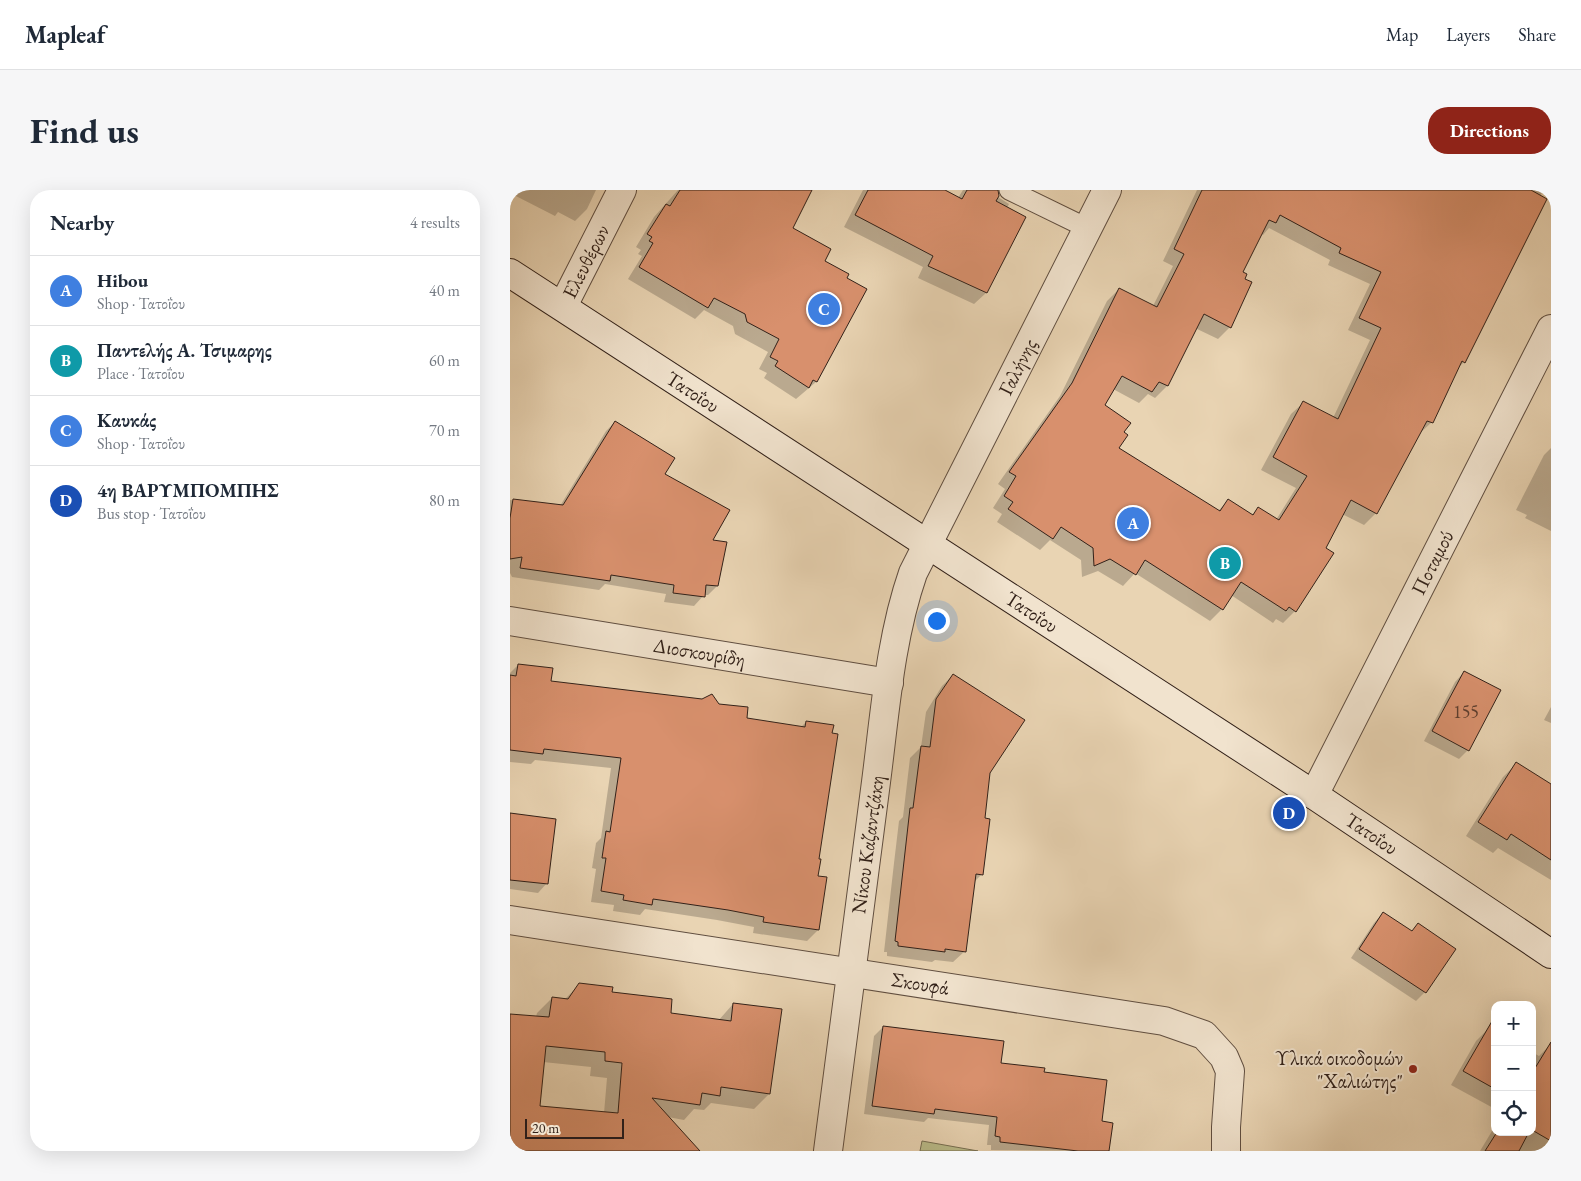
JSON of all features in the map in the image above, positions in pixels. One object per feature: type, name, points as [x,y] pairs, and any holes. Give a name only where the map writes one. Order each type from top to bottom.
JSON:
[{"type":"street","name":"Ελευθέρων","points":[[563,306],[622,190]]},
{"type":"street","name":"Γαλήνης","points":[[928,544],[1107,190]]},
{"type":"street","name":"Τατοΐου","points":[[510,273],[1314,795],[1551,954]]},
{"type":"street","name":"Ποταμού","points":[[1314,795],[1551,329]]},
{"type":"street","name":"Νίκου Καζαντζάκη","points":[[828,1151],[850,973],[903,602],[928,544]]},
{"type":"street","name":"Διοσκουρίδη","points":[[510,622],[890,683]]},
{"type":"street","name":"Σκουφά","points":[[510,920],[1164,1021],[1204,1034],[1224,1057],[1230,1071],[1226,1151]]},
{"type":"lane","points":[[1009,190],[1087,228]]},
{"type":"green space","points":[[922,1141],[978,1151],[920,1151]]},
{"type":"building","points":[[680,190],[812,190],[793,228],[831,249],[825,261],[849,274],[847,278],[867,289],[817,382],[813,380],[809,388],[775,366],[778,361],[770,357],[779,339],[747,322],[745,314],[714,298],[708,308],[639,267],[653,243],[649,241],[652,237],[647,234],[666,204],[670,206]]},
{"type":"building","points":[[868,190],[945,190],[962,199],[967,190],[998,190],[999,196],[996,201],[1026,217],[987,293],[928,266],[933,256],[855,215]]},
{"type":"building","points":[[1202,190],[1531,190],[1547,199],[1465,363],[1462,361],[1433,423],[1427,421],[1377,514],[1351,500],[1326,548],[1334,553],[1296,612],[1289,607],[1286,611],[1241,582],[1223,610],[1145,560],[1136,575],[1110,559],[1094,566],[1093,548],[1061,527],[1053,539],[1008,509],[1013,502],[1004,496],[1016,476],[1009,472],[1072,383],[1119,288],[1157,307],[1184,254],[1174,249]],"holes":[[[1280,215],[1341,248],[1339,253],[1381,272],[1359,318],[1381,328],[1338,419],[1303,401],[1273,457],[1307,476],[1279,520],[1258,507],[1253,515],[1228,499],[1220,511],[1119,448],[1128,435],[1124,432],[1131,423],[1105,405],[1122,376],[1152,392],[1159,382],[1168,386],[1204,314],[1231,328],[1252,282],[1245,279],[1247,274],[1243,272],[1269,220],[1276,223]]]},
{"type":"building","points":[[615,421],[675,458],[665,474],[730,510],[713,540],[727,542],[718,586],[706,585],[705,597],[673,593],[674,585],[611,575],[610,581],[520,568],[522,557],[510,559],[510,518],[513,499],[563,505]]},
{"type":"building","points":[[518,664],[553,668],[551,681],[702,699],[712,694],[719,704],[748,707],[747,718],[805,727],[806,721],[834,725],[832,733],[838,734],[819,859],[821,859],[818,876],[827,877],[819,930],[763,922],[764,917],[728,910],[653,899],[652,905],[623,900],[624,895],[601,891],[606,858],[602,858],[606,831],[610,832],[621,758],[544,749],[543,754],[510,750],[510,675],[516,676]]},
{"type":"building","points":[[1464,671],[1501,690],[1469,751],[1432,731]]},
{"type":"building","points":[[953,674],[1025,720],[990,773],[985,818],[990,819],[983,875],[976,874],[966,952],[945,949],[945,952],[898,946],[898,942],[895,941],[910,808],[913,808],[921,746],[930,747],[936,699]]},
{"type":"building","points":[[1516,762],[1551,784],[1551,860],[1511,834],[1507,840],[1478,822]]},
{"type":"building","points":[[510,813],[556,819],[548,884],[510,880]]},
{"type":"building","points":[[1383,912],[1412,931],[1418,923],[1456,949],[1426,993],[1359,949]]},
{"type":"building","points":[[579,983],[613,987],[612,992],[672,999],[671,1013],[731,1021],[733,1003],[782,1009],[770,1094],[721,1087],[720,1096],[702,1093],[700,1105],[652,1098],[700,1151],[510,1151],[510,1014],[549,1017],[552,997],[568,999]],"holes":[[[546,1046],[605,1052],[605,1061],[622,1063],[618,1113],[540,1106]]]},
{"type":"building","points":[[1491,1023],[1491,1087],[1463,1071]]},
{"type":"building","points":[[883,1026],[1004,1041],[1001,1063],[1045,1068],[1044,1072],[1107,1080],[1102,1121],[1113,1123],[1109,1151],[1078,1151],[1000,1142],[1000,1137],[995,1136],[997,1117],[935,1109],[934,1114],[872,1106]]},
{"type":"building","points":[[1551,1042],[1551,1141],[1536,1132],[1536,1066]]},
{"type":"building","points":[[1494,1136],[1527,1136],[1519,1151],[1485,1151]]},
{"type":"place","name":"Καυκάς","points":[[824,309]]},
{"type":"place","name":"Hibou","points":[[1133,523]]},
{"type":"place","name":"Παντελής Α. Τσιμαρης","points":[[1225,563]]},
{"type":"place","name":"4η ΒΑΡΥΜΠΟΜΠΗΣ","points":[[1289,813]]},
{"type":"place","name":"Υλικά οικοδομών \"Χαλιώτης\"","points":[[1413,1069]]}]
